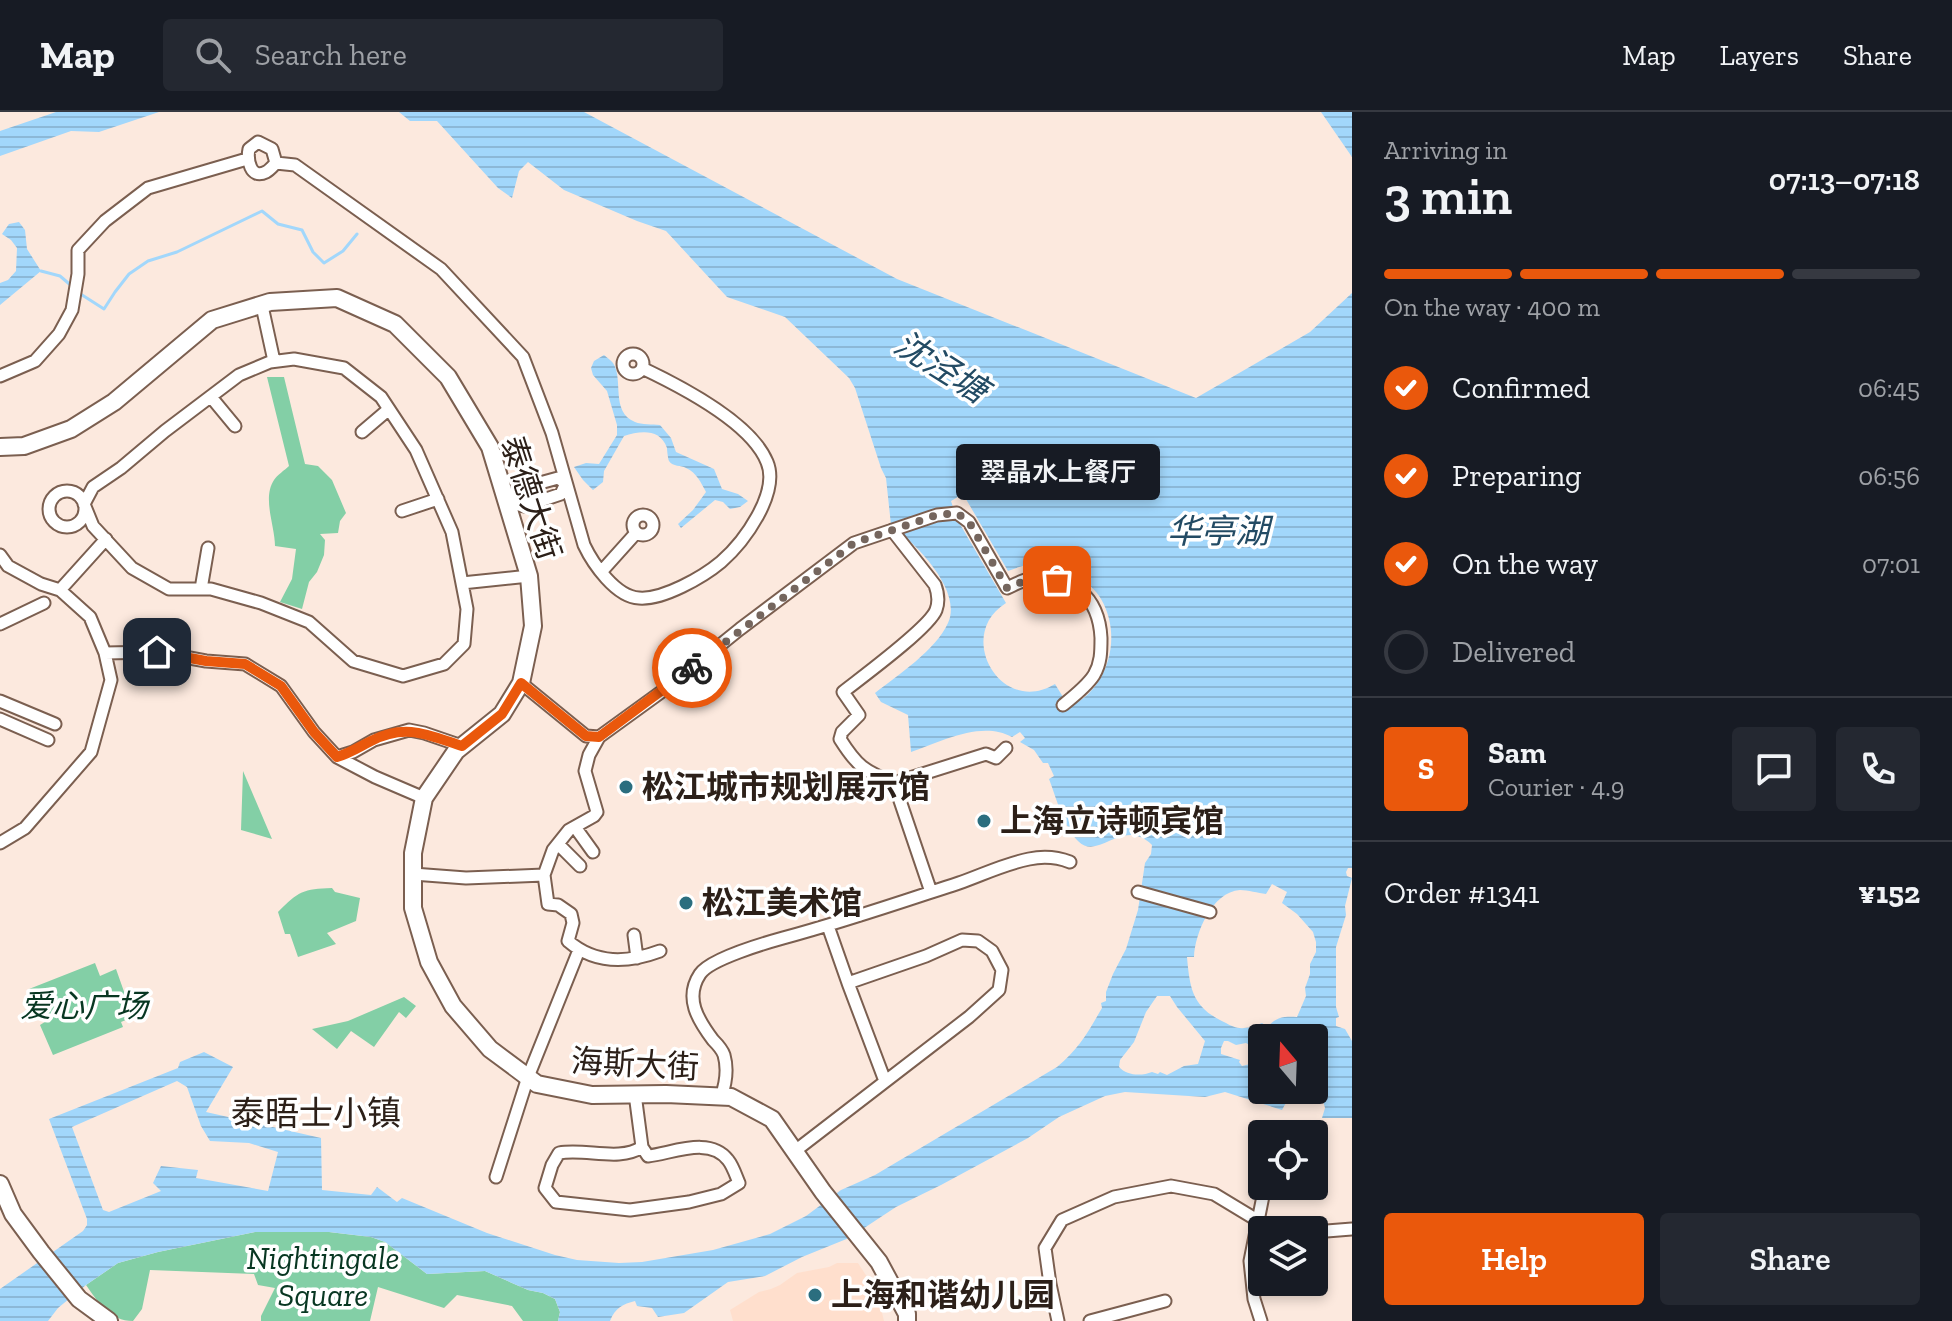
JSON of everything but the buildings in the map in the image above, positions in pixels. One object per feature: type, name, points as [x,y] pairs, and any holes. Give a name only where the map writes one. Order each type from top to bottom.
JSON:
[{"type":"street","points":[[276,163],[272,149],[258,142],[249,149],[247,159],[251,169],[258,173],[266,172],[276,163],[295,165],[441,269],[523,357],[552,433],[584,545],[601,572],[618,589],[637,599],[660,595],[687,584],[721,562],[757,517],[769,492],[771,478],[768,463],[758,446],[742,429],[683,388],[642,368]]},
{"type":"street","points":[[0,376],[35,361],[59,334],[72,310],[78,250],[105,221],[148,188],[247,159]]},
{"type":"street","name":"泰德大街","points":[[0,447],[24,446],[71,429],[114,402],[212,320],[270,302],[337,298],[395,324],[448,377],[490,447],[529,576],[533,626],[521,683]]},
{"type":"street","points":[[262,306],[274,361]]},
{"type":"street","points":[[294,359],[344,368],[381,397],[416,450],[452,532],[467,609],[464,644],[444,664],[403,676],[353,661],[309,622],[261,603],[211,589],[169,589],[132,568],[93,526],[84,504],[93,487],[239,375],[274,361],[294,359]]},
{"type":"street","points":[[211,397],[235,426]]},
{"type":"street","points":[[362,432],[389,409]]},
{"type":"street","points":[[558,478],[566,483],[561,494],[525,506],[507,503],[518,489],[558,478]]},
{"type":"street","points":[[402,511],[438,499]]},
{"type":"street","points":[[660,951],[613,961],[579,950],[568,941],[575,913],[548,904],[544,875],[553,850],[569,830],[597,812],[585,771],[589,755],[599,737],[854,543],[937,515],[957,513],[969,522],[1007,588],[1029,579],[1057,580],[1078,588],[1091,600],[1100,630],[1101,658],[1093,676],[1063,705]]},
{"type":"street","points":[[892,530],[935,585],[938,595],[936,611],[917,632],[843,692],[859,715],[842,732],[840,739],[852,759],[862,768],[894,783],[986,754],[996,758],[1006,748]]},
{"type":"street","points":[[601,572],[636,533]]},
{"type":"street","points":[[60,590],[106,539]]},
{"type":"street","points":[[201,589],[208,548]]},
{"type":"street","points":[[0,555],[8,566],[41,584],[60,590],[90,617],[105,653],[111,680],[91,752],[25,828],[0,843]]},
{"type":"street","points":[[462,583],[529,576]]},
{"type":"street","points":[[0,624],[44,603]]},
{"type":"street","points":[[105,653],[157,652],[245,664],[281,686],[314,732],[337,757],[424,798]]},
{"type":"street","points":[[521,683],[586,736],[599,737]]},
{"type":"street","name":"海斯大街","points":[[521,683],[502,714],[456,751],[424,798],[413,853],[413,908],[429,962],[453,1006],[490,1049],[537,1084],[592,1095],[731,1097],[772,1119],[885,1274],[907,1314],[907,1321]]},
{"type":"street","points":[[0,701],[55,724]]},
{"type":"street","points":[[0,719],[48,740]]},
{"type":"street","points":[[337,757],[374,740],[409,730],[462,746]]},
{"type":"street","points":[[894,783],[931,892]]},
{"type":"street","points":[[575,827],[593,852]]},
{"type":"street","points":[[558,844],[580,866]]},
{"type":"street","points":[[721,1097],[726,1070],[723,1052],[699,1023],[692,1004],[694,986],[702,971],[716,962],[764,943],[828,926],[1002,866],[1033,858],[1058,857],[1070,862]]},
{"type":"street","points":[[413,874],[466,878],[544,875]]},
{"type":"street","points":[[1138,892],[1210,912]]},
{"type":"street","points":[[828,926],[885,1081]]},
{"type":"street","points":[[634,935],[637,958]]},
{"type":"street","points":[[795,1151],[969,1017],[999,990],[1002,970],[992,951],[978,941],[962,940],[848,983]]},
{"type":"street","points":[[496,1177],[528,1077],[579,950]]},
{"type":"street","points":[[635,1094],[642,1147],[648,1156],[696,1147],[710,1148],[728,1158],[739,1183],[721,1194],[689,1202],[630,1210],[556,1202],[545,1188],[559,1153],[628,1154],[642,1147]]},
{"type":"street","points":[[0,1184],[13,1214],[41,1252],[79,1299],[109,1321]]},
{"type":"street","points":[[1058,1321],[1045,1248],[1062,1220],[1114,1197],[1171,1186],[1214,1194],[1250,1216]]},
{"type":"street","points":[[1328,1231],[1352,1229]]},
{"type":"street","points":[[1254,1296],[1261,1321]]},
{"type":"street","points":[[1090,1321],[1165,1301]]},
{"type":"shaded area","name":"上海和谐幼儿园","points":[[837,1263],[858,1263],[873,1286],[884,1321],[733,1321],[730,1310],[759,1292],[780,1285],[797,1273]]},
{"type":"green space","points":[[267,377],[284,377],[305,464],[318,466],[332,480],[346,513],[340,521],[338,533],[320,534],[325,540],[324,555],[309,582],[302,609],[280,602],[292,579],[296,549],[275,546],[269,495],[274,480],[289,466]]},
{"type":"green space","points":[[243,771],[272,839],[241,830]]},
{"type":"green space","points":[[332,888],[335,892],[360,898],[356,921],[327,933],[336,944],[298,957],[290,934],[285,934],[278,912],[302,892]]},
{"type":"green space","name":"爱心广场","points":[[95,963],[100,976],[116,969],[133,1017],[121,1022],[123,1027],[53,1055],[40,1025],[48,1020],[43,1008],[35,1011],[29,989]]},
{"type":"green space","points":[[404,997],[416,1006],[406,1018],[399,1012],[374,1047],[351,1031],[337,1049],[312,1029],[348,1021]]},
{"type":"green space","name":"Nightingale Square","points":[[255,1232],[329,1232],[371,1237],[385,1242],[427,1274],[485,1271],[528,1290],[543,1293],[555,1299],[560,1312],[558,1321],[523,1321],[512,1306],[457,1295],[444,1308],[378,1287],[370,1321],[261,1321],[275,1288],[258,1285],[254,1274],[150,1270],[142,1309],[133,1321],[111,1314],[86,1285],[118,1263]]},
{"type":"water","points":[[56,112],[159,112],[99,132],[71,131],[0,156],[0,131]]},
{"type":"water","name":"华亭湖","points":[[399,112],[584,112],[897,279],[1196,398],[1310,332],[1352,293],[1352,868],[1346,872],[1352,878],[1345,906],[1346,915],[1336,947],[1336,1007],[1339,1017],[1336,1018],[1336,1026],[1345,1029],[1352,1041],[1352,1118],[1322,1118],[1324,1104],[1328,1104],[1328,1024],[1271,1024],[1281,1018],[1297,1017],[1306,996],[1310,964],[1316,952],[1313,932],[1282,903],[1287,892],[1272,884],[1266,894],[1240,890],[1221,898],[1207,915],[1194,957],[1187,957],[1192,989],[1206,1011],[1237,1028],[1248,1028],[1248,1044],[1236,1045],[1224,1041],[1221,1054],[1240,1060],[1242,1066],[1248,1064],[1248,1099],[1225,1092],[1205,1097],[1125,1092],[1105,1096],[1059,1117],[1028,1138],[896,1207],[849,1238],[765,1276],[728,1282],[684,1313],[658,1317],[652,1308],[637,1306],[635,1301],[620,1307],[610,1321],[558,1321],[560,1312],[555,1299],[543,1293],[528,1290],[485,1271],[427,1274],[385,1242],[371,1237],[329,1232],[255,1232],[118,1263],[58,1308],[48,1321],[0,1321],[0,1289],[83,1231],[87,1225],[49,1119],[178,1068],[180,1062],[204,1052],[233,1067],[206,1112],[321,1138],[322,1190],[371,1195],[377,1187],[397,1202],[402,1198],[487,1233],[555,1255],[577,1260],[642,1262],[713,1250],[770,1234],[806,1216],[841,1190],[875,1175],[1057,1067],[1077,1047],[1097,1017],[1126,949],[1138,910],[1145,863],[1152,845],[1141,837],[1131,835],[1094,846],[1078,841],[1061,812],[1049,779],[1054,776],[1048,763],[1043,763],[1034,750],[1020,742],[1025,738],[1020,732],[1012,737],[987,731],[961,734],[911,752],[908,715],[881,702],[875,693],[935,643],[948,623],[951,610],[949,596],[934,568],[891,525],[886,478],[849,378],[785,317],[727,297],[666,231],[564,190],[528,162],[519,171],[512,198],[498,188],[437,121],[410,121]],"holes":[[[963,494],[1008,571],[1032,564],[1057,566],[1079,577],[1099,596],[1108,614],[1111,647],[1101,678],[1079,702],[1064,709],[1058,702],[1063,697],[1055,684],[1035,691],[1017,690],[1002,681],[991,668],[984,651],[984,634],[991,617],[1006,603],[957,519],[951,501]],[[1157,996],[1170,996],[1205,1041],[1198,1064],[1184,1066],[1167,1075],[1160,1072],[1126,1072],[1119,1067],[1120,1060],[1134,1042],[1146,1012]],[[177,1081],[187,1087],[201,1126],[210,1141],[249,1143],[278,1152],[268,1191],[196,1178],[198,1170],[161,1166],[153,1183],[161,1191],[109,1212],[103,1210],[72,1127]]]},
{"type":"water","points":[[1321,112],[1352,112],[1352,157]]},
{"type":"water","points":[[19,222],[25,230],[27,249],[41,271],[0,305],[0,283],[16,271],[17,248],[2,234],[9,224]]},
{"type":"water","points":[[604,355],[616,370],[620,403],[627,417],[638,423],[660,425],[671,438],[676,452],[714,469],[722,489],[748,501],[730,509],[723,502],[715,500],[681,528],[678,524],[706,492],[693,473],[671,463],[660,437],[649,433],[624,436],[604,471],[603,482],[593,490],[583,480],[574,467],[586,463],[599,464],[617,435],[607,391],[591,368],[594,361]]},
{"type":"water","name":"华亭湖","points":[[1263,1104],[1285,1104],[1282,1110]]},
{"type":"waterway","points":[[79,293],[104,309],[129,274],[148,261],[177,252],[262,211],[278,224],[302,230],[313,252],[324,263],[343,251],[357,234]]},
{"type":"waterway","points":[[41,271],[60,276],[74,288]]},
{"type":"way so far","points":[[692,668],[854,543],[937,515],[957,513],[969,522],[1007,588],[1029,579],[1057,580]]},
{"type":"place","name":"翠晶水上餐厅","points":[[1057,580]]},
{"type":"place","name":"松江城市规划展示馆","points":[[626,787]]},
{"type":"place","name":"上海立诗顿宾馆","points":[[984,821]]},
{"type":"place","name":"松江美术馆","points":[[686,903]]},
{"type":"place","name":"上海和谐幼儿园","points":[[815,1295]]},
{"type":"district","name":"泰晤士小镇","points":[[316,1113]]},
{"type":"route","points":[[157,652],[245,664],[281,686],[314,732],[337,757],[374,740],[409,730],[462,746],[502,714],[521,683],[586,736],[599,737],[692,668]]},
{"type":"water label","name":"沈泾塘","points":[[941,367]]}]
